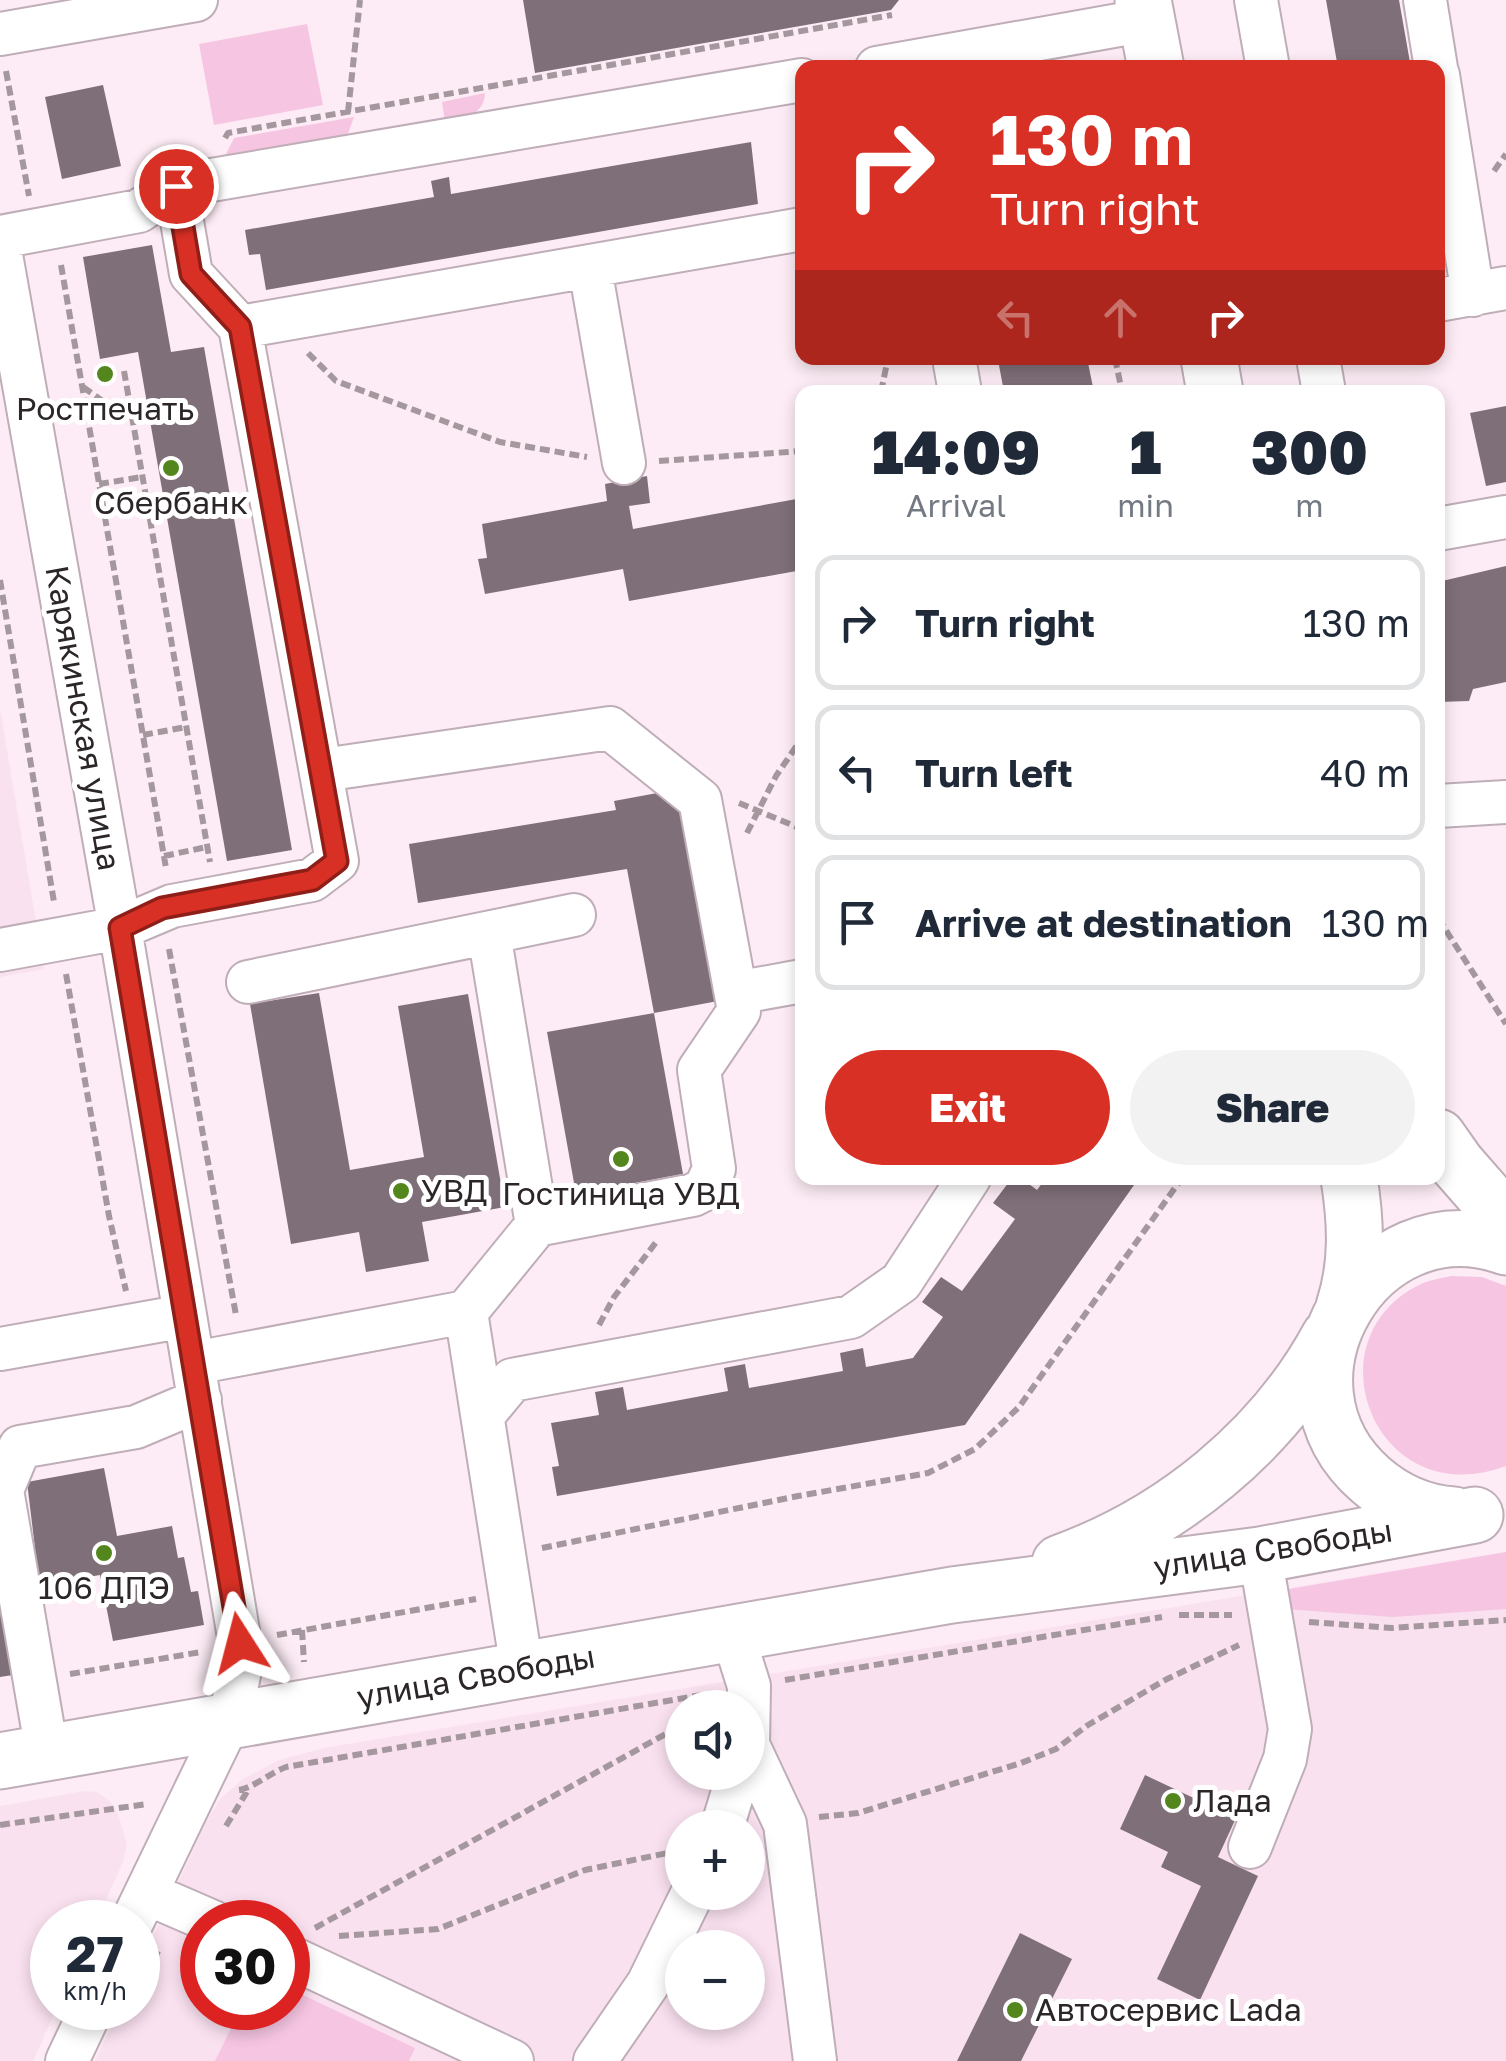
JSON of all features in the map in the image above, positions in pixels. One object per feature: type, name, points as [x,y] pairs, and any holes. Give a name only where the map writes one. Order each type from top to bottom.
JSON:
[{"type":"main road","points":[[1445,1147],[1506,1220]]},
{"type":"main road","points":[[1349,1185],[1354,1215],[1352,1283],[1326,1356],[1326,1401],[1340,1443],[1361,1471],[1385,1492],[1412,1506],[1447,1515],[1497,1511]]},
{"type":"main road","points":[[1338,1318],[1359,1285],[1408,1250],[1439,1242],[1471,1240],[1506,1247]]},
{"type":"main road","name":"улица Свободы","points":[[952,1594],[1018,1578],[1076,1557],[1120,1537],[1206,1484],[1284,1402],[1318,1357],[1338,1318]]},
{"type":"main road","name":"улица Свободы","points":[[24,1757],[952,1594],[1260,1555],[1497,1511]]},
{"type":"street","points":[[2,46],[196,0]]},
{"type":"street","points":[[1256,0],[1267,60]]},
{"type":"street","points":[[1426,0],[1435,60]]},
{"type":"street","points":[[933,60],[1148,29]]},
{"type":"street","points":[[0,237],[140,211],[176,186],[795,81]]},
{"type":"street","points":[[1445,120],[1472,294]]},
{"type":"street","points":[[0,950],[120,928],[167,907],[312,880],[337,861],[258,324],[191,274],[176,186]]},
{"type":"street","points":[[258,324],[795,230]]},
{"type":"street","name":"Карякинская улица","points":[[0,250],[120,928],[240,1643],[239,1680],[230,1718],[143,1900]]},
{"type":"street","points":[[590,268],[624,463]]},
{"type":"street","points":[[1445,529],[1506,517]]},
{"type":"street","points":[[24,1757],[35,1680],[8,1576],[2,1490],[20,1447],[136,1427],[243,1353],[466,1312],[537,1225],[693,1194],[705,1189],[714,1169],[699,1070],[739,1011],[700,800],[610,728],[323,770]]},
{"type":"street","points":[[1445,806],[1506,802]]},
{"type":"street","points":[[248,982],[574,915]]},
{"type":"street","points":[[489,933],[537,1225]]},
{"type":"street","points":[[736,993],[795,982]]},
{"type":"street","points":[[483,1416],[512,1380],[851,1317],[901,1282],[964,1185]]},
{"type":"street","points":[[466,1312],[522,1669]]},
{"type":"street","points":[[0,1348],[185,1316]]},
{"type":"street","points":[[1250,1847],[1285,1759],[1290,1728],[1260,1555]]},
{"type":"street","points":[[732,1632],[749,1686],[748,1744],[785,1824],[815,2061]]},
{"type":"street","points":[[595,2061],[648,1984],[684,1910]]},
{"type":"street","points":[[310,1949],[512,2061]]},
{"type":"street","points":[[67,2061],[82,2030]]},
{"type":"path","points":[[348,112],[360,0]]},
{"type":"path","points":[[2,46],[33,215],[60,255],[164,856],[167,907],[243,1353]]},
{"type":"path","points":[[258,324],[336,381],[500,442],[624,463],[795,451]]},
{"type":"path","points":[[124,371],[216,898]]},
{"type":"path","points":[[82,387],[133,423]]},
{"type":"path","points":[[99,484],[142,477]]},
{"type":"path","points":[[0,580],[109,1216],[134,1325]]},
{"type":"path","points":[[143,735],[186,727]]},
{"type":"path","points":[[717,892],[776,776],[795,748]]},
{"type":"path","points":[[164,856],[208,847]]},
{"type":"path","points":[[1445,929],[1506,1024]]},
{"type":"path","points":[[35,1680],[240,1643],[798,1496],[928,1473],[975,1449],[1019,1407],[1177,1185]]},
{"type":"path","points":[[575,1370],[614,1297],[693,1194]]},
{"type":"path","points":[[0,1826],[189,1799],[249,1788],[268,1774],[286,1768],[1174,1615],[1218,1613],[1392,1628],[1506,1620]]},
{"type":"path","points":[[785,1824],[858,1813],[1021,1764],[1056,1748],[1167,1680],[1247,1642],[1270,1619]]},
{"type":"path","points":[[310,1937],[665,1735]]},
{"type":"path","points":[[329,1937],[438,1929],[585,1870],[665,1854]]},
{"type":"shaded area","points":[[307,24],[323,105],[214,125],[199,44]]},
{"type":"shaded area","points":[[485,93],[477,111],[445,122],[442,102]]},
{"type":"shaded area","points":[[354,117],[346,139],[223,160],[234,138]]},
{"type":"shaded area","points":[[0,708],[44,969],[0,977]]},
{"type":"shaded area","points":[[1451,1276],[1482,1277],[1506,1286],[1506,1466],[1460,1474],[1421,1466],[1391,1444],[1372,1414],[1363,1378],[1368,1342],[1387,1309],[1421,1284]]},
{"type":"shaded area","points":[[1506,1552],[1506,2061],[95,2061],[109,2030],[160,2030],[160,1921],[220,1799],[243,1779],[279,1760],[324,1748],[665,1691],[665,1790],[765,1790],[765,1690],[674,1690]]},
{"type":"shaded area","points":[[1506,1552],[1506,1609],[1393,1617],[1285,1609],[1284,1590]]},
{"type":"shaded area","points":[[97,1792],[110,1801],[118,1814],[127,1844],[106,1900],[30,1900],[30,2030],[47,2030],[33,2061],[0,2061],[0,1806]]},
{"type":"shaded area","points":[[310,1998],[415,2048],[409,2061],[215,2061],[230,2030],[310,2030]]},
{"type":"building","points":[[523,0],[899,0],[891,10],[535,73]]},
{"type":"building","points":[[1326,0],[1399,0],[1410,60],[1337,60]]},
{"type":"building","points":[[103,85],[121,166],[62,179],[45,97]]},
{"type":"building","points":[[751,142],[758,204],[266,290],[260,254],[249,255],[245,230],[434,197],[431,181],[449,177],[451,194]]},
{"type":"building","points":[[152,245],[171,352],[204,347],[292,850],[227,861],[138,352],[100,359],[83,257]]},
{"type":"building","name":"Ростпечать","points":[[108,365],[111,383],[102,384],[99,366]]},
{"type":"building","points":[[999,365],[1088,365],[1093,385],[1003,385]]},
{"type":"building","points":[[1506,406],[1506,482],[1486,486],[1470,413]]},
{"type":"building","points":[[647,476],[650,503],[629,506],[633,529],[795,499],[795,571],[629,601],[623,569],[485,594],[478,559],[487,558],[482,524],[607,501],[605,484]]},
{"type":"building","points":[[1506,566],[1506,682],[1473,689],[1469,701],[1445,702],[1445,580]]},
{"type":"building","points":[[679,789],[718,1001],[654,1013],[627,869],[418,903],[409,844],[616,810],[614,801]]},
{"type":"building","points":[[319,993],[350,1170],[424,1157],[398,1006],[468,994],[505,1207],[422,1222],[429,1261],[366,1272],[359,1232],[291,1244],[250,1004]]},
{"type":"building","points":[[654,1013],[683,1174],[576,1194],[547,1032]]},
{"type":"building","points":[[1007,1185],[1030,1185],[1037,1190],[1041,1185],[1134,1185],[965,1425],[557,1496],[552,1467],[559,1466],[551,1423],[599,1415],[595,1392],[623,1387],[627,1410],[728,1391],[724,1368],[745,1364],[749,1388],[843,1371],[840,1353],[863,1348],[866,1367],[913,1358],[943,1317],[922,1302],[941,1277],[962,1291],[1015,1219],[993,1203]]},
{"type":"building","name":"106 ДПЭ","points":[[104,1468],[117,1536],[172,1526],[178,1558],[184,1557],[191,1592],[198,1591],[204,1625],[113,1641],[100,1575],[36,1586],[29,1549],[35,1548],[27,1482]]},
{"type":"building","points":[[0,1609],[13,1675],[0,1677]]},
{"type":"building","points":[[1145,1775],[1236,1818],[1218,1857],[1258,1876],[1200,2000],[1157,1979],[1201,1886],[1161,1867],[1168,1852],[1120,1829]]},
{"type":"building","name":"Автосервис Lada","points":[[1020,1933],[1072,1959],[1021,2061],[957,2061]]},
{"type":"place","name":"Ростпечать","points":[[105,374]]},
{"type":"place","name":"Сбербанк","points":[[171,468]]},
{"type":"place","name":"Гостиница УВД","points":[[621,1159]]},
{"type":"place","name":"УВД","points":[[401,1191]]},
{"type":"place","name":"106 ДПЭ","points":[[104,1553]]},
{"type":"place","name":"Лада","points":[[1173,1801]]},
{"type":"place","name":"Автосервис Lada","points":[[1015,2010]]},
{"type":"route","points":[[176,186],[191,274],[240,327],[337,861],[312,880],[162,908],[120,928],[240,1643]]}]
